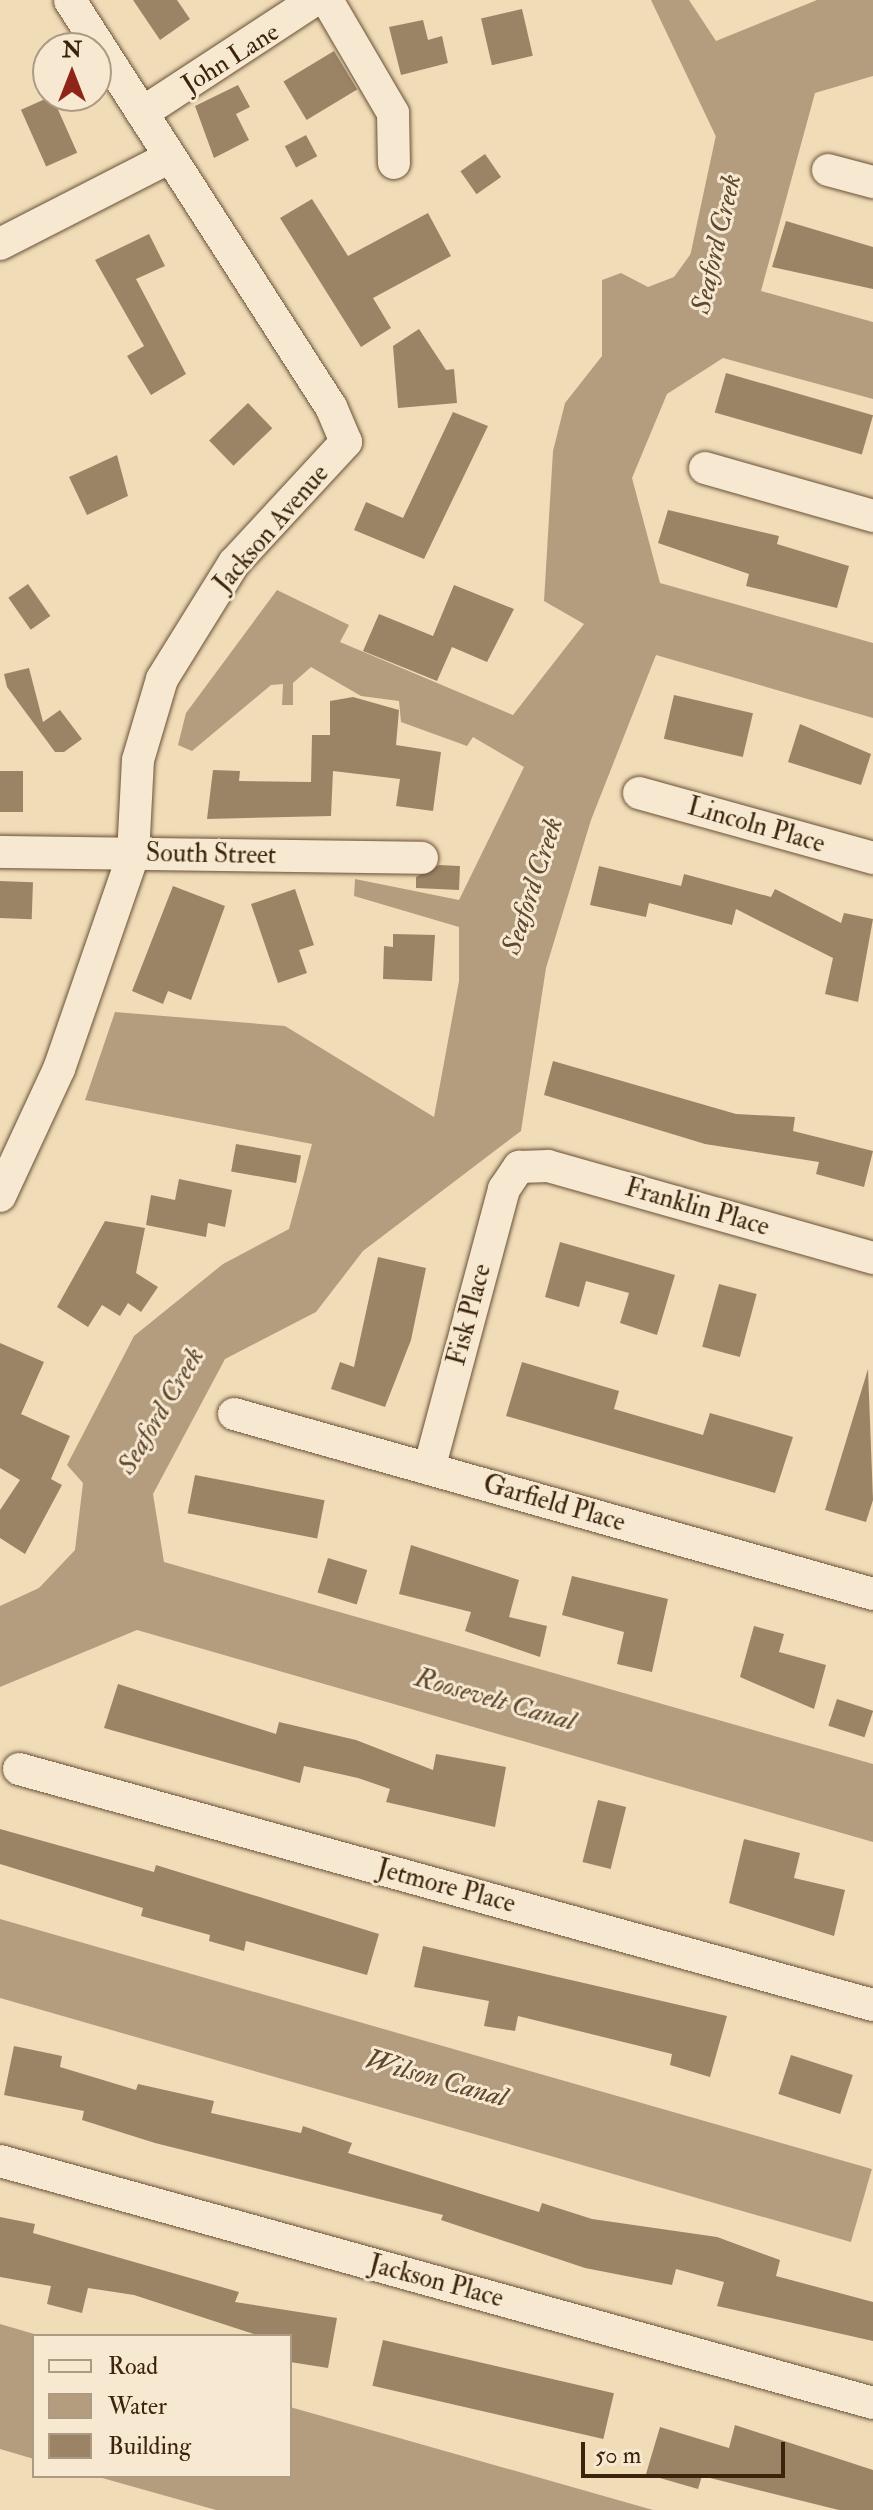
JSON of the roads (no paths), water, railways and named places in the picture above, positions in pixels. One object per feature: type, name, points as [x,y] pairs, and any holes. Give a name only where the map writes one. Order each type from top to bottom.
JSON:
[{"type":"street","name":"Jackson Avenue","points":[[0,1196],[59,1069],[133,855],[138,760],[162,679],[234,563],[346,442],[331,407],[70,0]]},
{"type":"street","name":"John Lane","points":[[142,113],[315,0]]},
{"type":"street","points":[[327,0],[393,113],[394,163]]},
{"type":"street","points":[[0,244],[170,157]]},
{"type":"street","points":[[828,170],[873,182]]},
{"type":"street","points":[[705,468],[873,516]]},
{"type":"street","name":"Lincoln Place","points":[[639,793],[873,858]]},
{"type":"street","name":"South Street","points":[[0,852],[422,858]]},
{"type":"street","name":"Franklin Place","points":[[519,1167],[548,1166],[873,1258]]},
{"type":"street","name":"Fisk Place","points":[[429,1469],[504,1189],[519,1167]]},
{"type":"street","name":"Garfield Place","points":[[234,1414],[873,1594]]},
{"type":"street","name":"Jetmore Place","points":[[19,1769],[873,2005]]},
{"type":"street","name":"Jackson Place","points":[[0,2161],[873,2403]]},
{"type":"water","name":"Roosevelt Canal","points":[[651,0],[689,0],[716,41],[817,0],[873,0],[873,76],[815,93],[761,291],[873,322],[873,399],[723,358],[667,394],[632,478],[660,583],[873,643],[873,718],[656,655],[591,820],[546,968],[521,1131],[363,1251],[316,1312],[225,1359],[153,1494],[164,1562],[873,1764],[873,1842],[137,1630],[0,1687],[0,1606],[39,1588],[75,1550],[83,1483],[67,1465],[134,1336],[223,1264],[289,1229],[312,1144],[85,1100],[115,1012],[285,1026],[434,1117],[459,981],[459,927],[354,896],[355,879],[459,900],[524,767],[473,737],[467,746],[401,722],[399,701],[361,696],[311,667],[293,683],[293,705],[282,705],[283,684],[271,685],[192,751],[178,745],[186,713],[277,590],[349,625],[340,642],[513,715],[584,624],[544,601],[553,451],[565,403],[602,356],[602,280],[621,273],[648,287],[674,277],[729,201],[719,143]]},
{"type":"water","name":"Wilson Canal","points":[[0,1919],[872,2169],[851,2242],[0,1998]]},
{"type":"water","points":[[0,2324],[34,2334],[32,2458],[0,2449]]},
{"type":"water","points":[[292,2408],[653,2510],[216,2510],[102,2478],[292,2478]]},
{"type":"waterway","name":"Seaford Creek","points":[[712,273],[743,129]]}]
